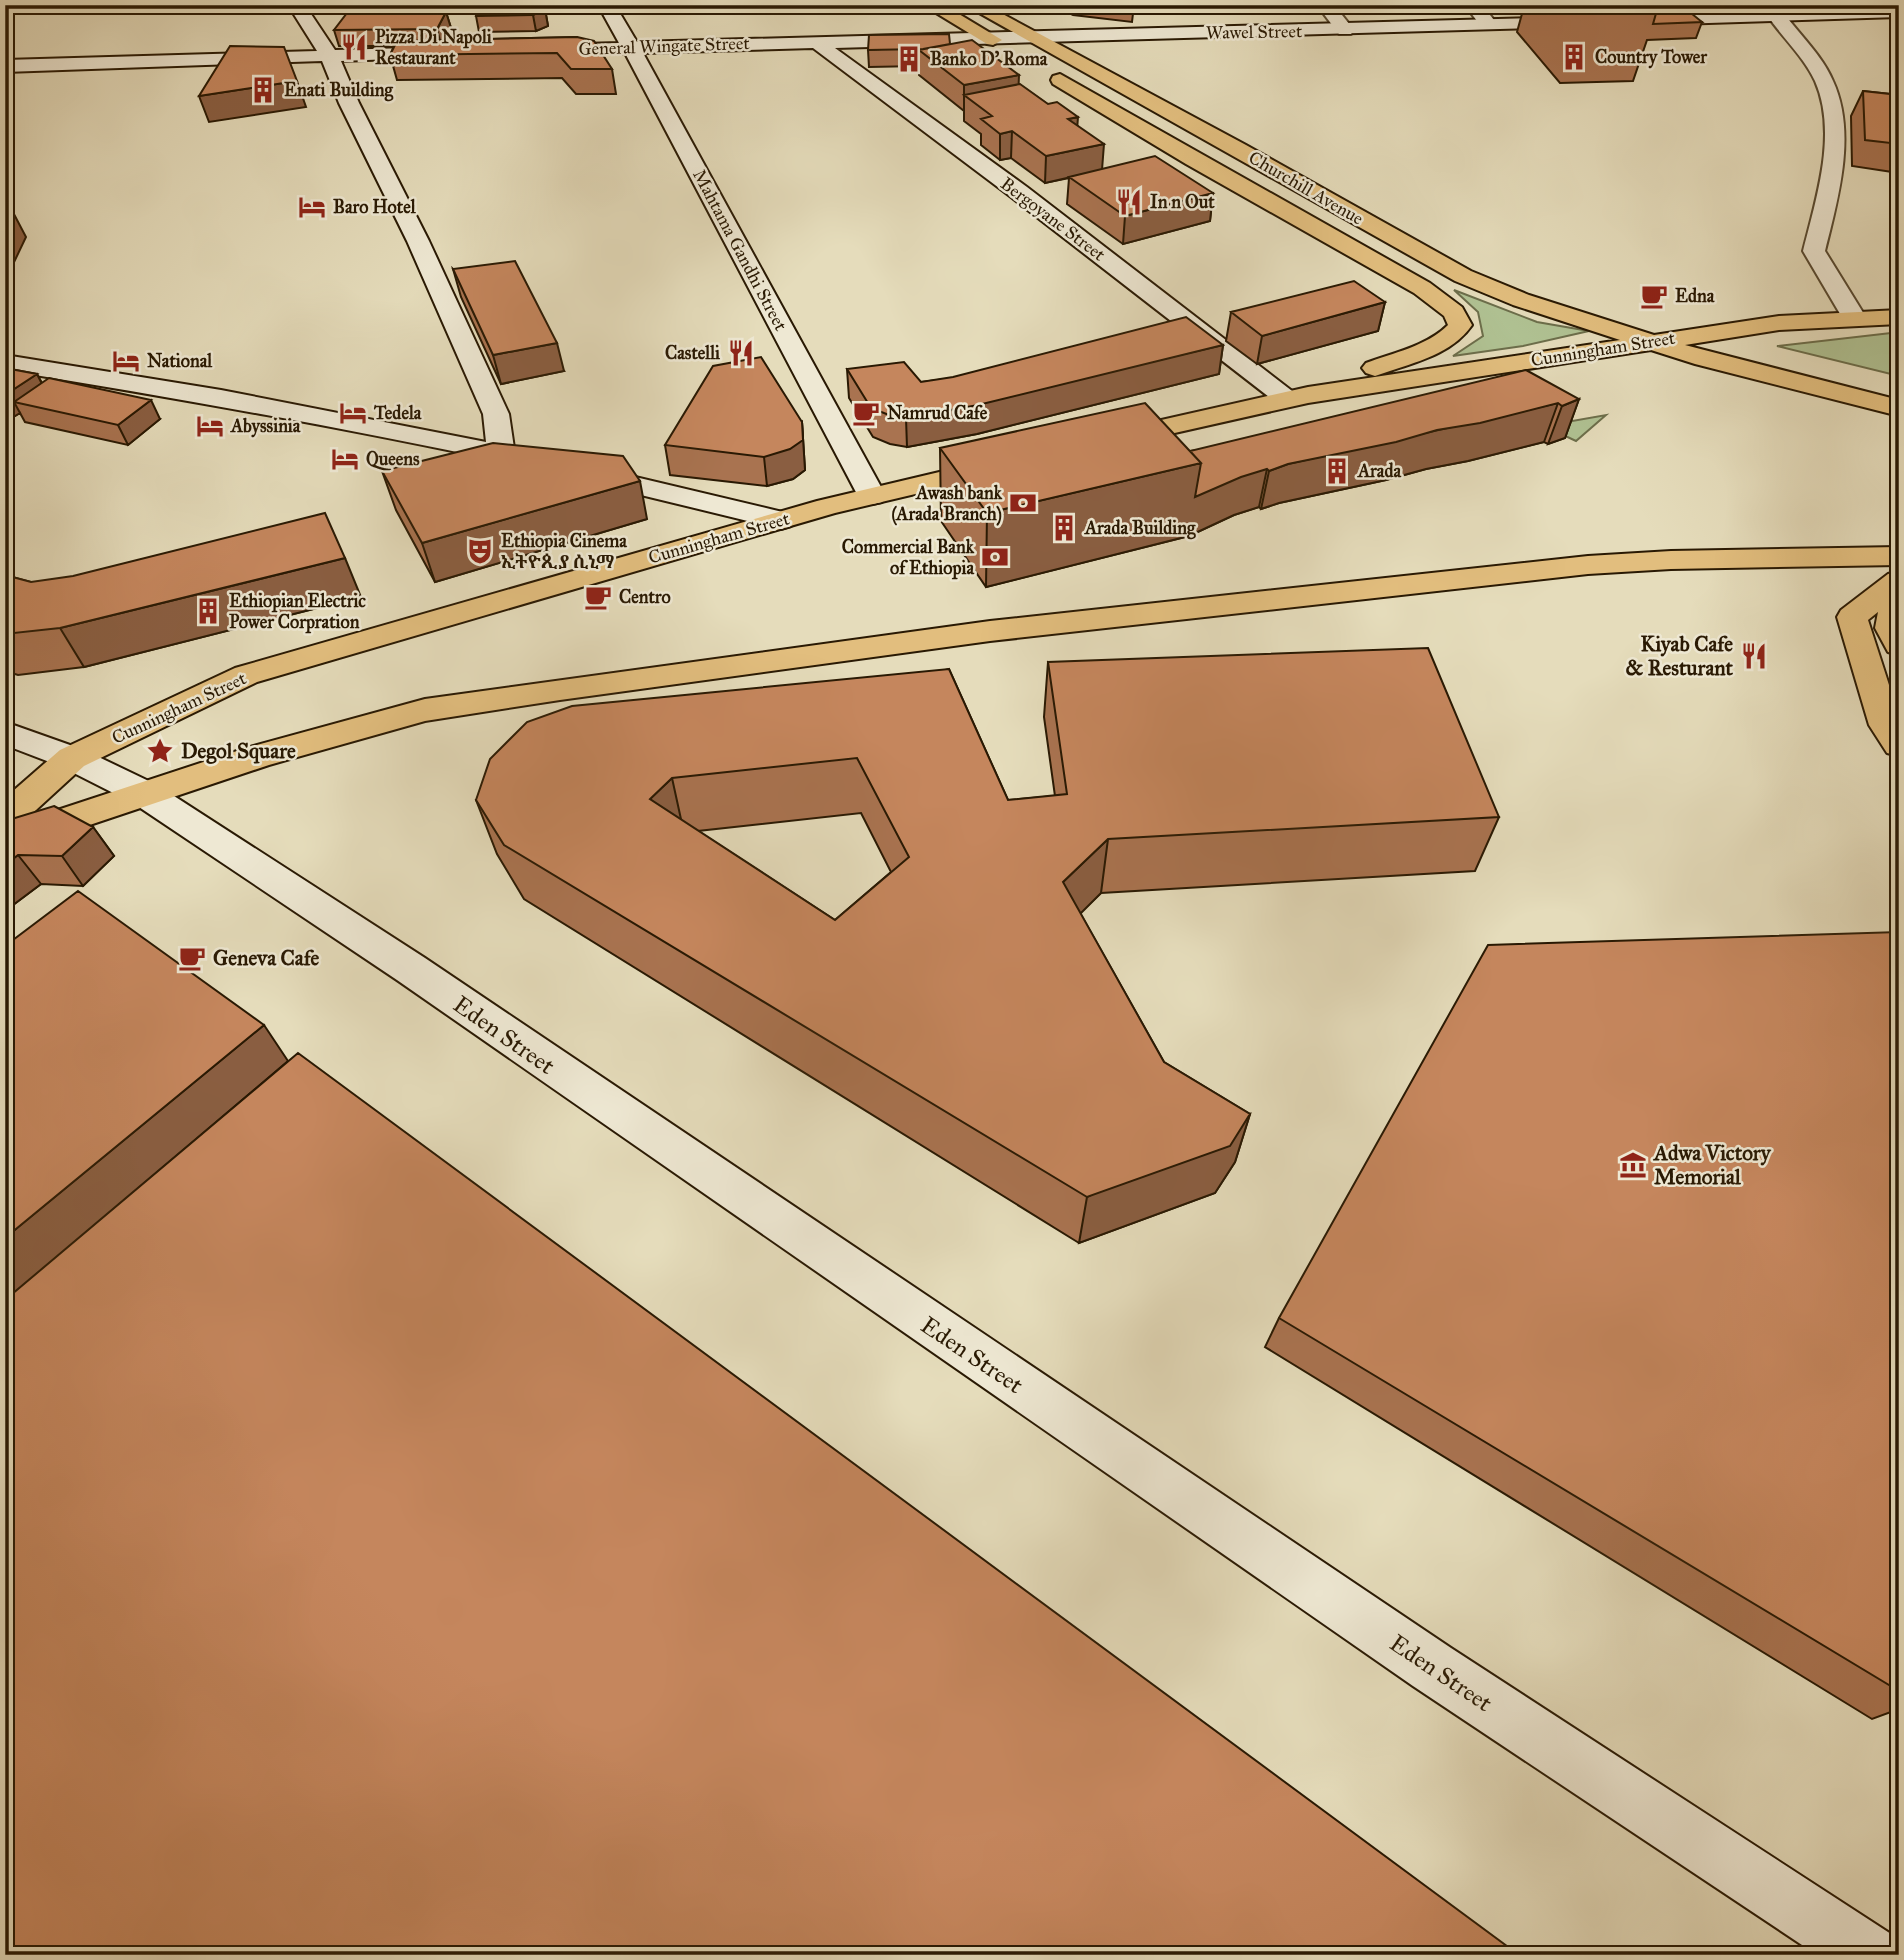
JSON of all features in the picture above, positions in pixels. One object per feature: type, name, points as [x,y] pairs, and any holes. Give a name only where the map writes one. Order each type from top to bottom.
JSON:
[{"type":"main road","points":[[296,5],[330,55],[349,103],[418,241],[496,414],[501,453]]},
{"type":"main road","name":"Mahtama Gandhi Street","points":[[606,5],[632,47],[872,496]]},
{"type":"main road","name":"Churchill Avenue","points":[[931,5],[987,36],[1025,46],[1229,143],[1449,270],[1521,300],[1704,359],[1899,408]]},
{"type":"main road","name":"Churchill Avenue","points":[[973,5],[1025,46]]},
{"type":"main road","points":[[1325,5],[1345,30]]},
{"type":"main road","points":[[1473,5],[1489,25]]},
{"type":"main road","points":[[1626,20],[1899,12]]},
{"type":"main road","points":[[1776,15],[1822,79],[1829,96],[1834,152],[1829,191],[1814,251],[1855,319]]},
{"type":"main road","name":"Wawel Street","points":[[1025,46],[1345,30],[1585,22]]},
{"type":"main road","name":"General Wingate Street","points":[[525,50],[987,36]]},
{"type":"main road","name":"Bergoyane Street","points":[[816,42],[1298,397]]},
{"type":"main road","points":[[5,66],[469,52]]},
{"type":"main road","name":"Churchill Avenue","points":[[1043,70],[1205,167],[1441,300],[1454,313],[1460,325],[1456,334],[1440,343]]},
{"type":"main road","name":"Cunningham Street","points":[[1088,445],[1298,397],[1779,323],[1899,317]]},
{"type":"main road","name":"Cunningham Street","points":[[1298,397],[1440,343]]},
{"type":"main road","points":[[5,362],[221,398],[501,453],[781,520]]},
{"type":"main road","name":"Cunningham Street","points":[[5,818],[72,758],[247,675],[781,520],[1020,461]]},
{"type":"main road","points":[[5,840],[258,756],[425,710],[560,689],[990,631],[1588,565],[1671,560],[1899,555]]},
{"type":"main road","points":[[1899,580],[1889,628],[1899,645]]},
{"type":"main road","points":[[1899,580],[1852,617],[1885,725],[1899,745]]},
{"type":"main road","name":"Eden Street","points":[[5,733],[72,758],[145,794],[411,969],[1409,1652],[1870,1955]]},
{"type":"green space","points":[[1454,290],[1537,322],[1589,331],[1523,346],[1453,356],[1483,336],[1478,312]]},
{"type":"green space","points":[[1891,333],[1899,333],[1899,376],[1777,346]]},
{"type":"green space","points":[[1606,415],[1576,441],[1544,426]]},
{"type":"building","points":[[480,5],[544,5],[545,9],[533,15],[476,16]]},
{"type":"building","points":[[1578,5],[1654,5],[1658,9],[1583,10]]},
{"type":"building","points":[[1686,9],[1702,22],[1653,24],[1657,10]]},
{"type":"building","points":[[446,12],[437,29],[334,30],[347,13]]},
{"type":"building","points":[[949,34],[950,44],[923,49],[868,50],[869,35]]},
{"type":"building","points":[[577,37],[594,41],[612,69],[571,69],[557,53],[390,55],[397,41]]},
{"type":"building","points":[[972,40],[1019,75],[964,85],[919,50]]},
{"type":"building","points":[[230,46],[284,47],[297,81],[199,96]]},
{"type":"building","points":[[1020,84],[1048,104],[1057,102],[1078,117],[1068,119],[1104,144],[1046,156],[1012,131],[1000,134],[981,119],[992,116],[964,95]]},
{"type":"building","points":[[1863,91],[1899,95],[1899,144],[1865,140]]},
{"type":"building","points":[[1155,156],[1213,193],[1125,216],[1069,177]]},
{"type":"building","points":[[515,261],[557,343],[493,355],[453,269]]},
{"type":"building","points":[[1354,281],[1385,302],[1262,336],[1231,312]]},
{"type":"building","points":[[1186,317],[1223,345],[978,405],[906,418],[871,408],[847,369],[904,362],[921,382],[953,377]]},
{"type":"building","points":[[761,357],[802,422],[803,440],[790,449],[764,457],[665,445],[713,366]]},
{"type":"building","points":[[5,368],[37,374],[5,395]]},
{"type":"building","points":[[1526,370],[1579,399],[1562,406],[1558,403],[1396,442],[1288,464],[1269,471],[1267,469],[1195,497],[1201,463],[1190,451]]},
{"type":"building","points":[[49,378],[151,400],[118,425],[14,402]]},
{"type":"building","points":[[1145,403],[1201,463],[987,513],[940,448]]},
{"type":"building","points":[[493,443],[623,456],[640,481],[422,543],[382,471]]},
{"type":"building","points":[[325,513],[345,558],[60,628],[5,634],[5,575],[31,582],[73,576]]},
{"type":"building","points":[[1428,648],[1499,817],[1108,839],[1063,882],[1164,1062],[1250,1114],[1230,1146],[1087,1197],[504,845],[476,800],[490,759],[527,722],[572,706],[949,669],[1008,800],[1067,794],[1048,662]],"holes":[[[857,758],[909,857],[835,920],[650,799],[672,778]]]},
{"type":"building","points":[[54,806],[93,827],[62,856],[18,855],[5,865],[5,821]]},
{"type":"building","points":[[78,891],[264,1025],[5,1238],[5,946]]},
{"type":"building","name":"Adwa Victory Memorial","points":[[1899,932],[1899,1691],[1279,1318],[1488,945]]},
{"type":"building","points":[[298,1053],[1519,1955],[18,1955],[5,1928],[5,1300]]},
{"type":"place","name":"Pizza Di Napoli Restaurant","points":[[354,47]]},
{"type":"place","name":"Country Tower","points":[[1574,57]]},
{"type":"place","name":"Banko D' Roma","points":[[909,59]]},
{"type":"place","name":"Enati Building","points":[[263,90]]},
{"type":"place","name":"In n Out","points":[[1129,202]]},
{"type":"place","name":"Baro Hotel","points":[[312,207]]},
{"type":"place","name":"Edna","points":[[1654,296]]},
{"type":"place","name":"Castelli","points":[[741,353]]},
{"type":"place","name":"National","points":[[126,361]]},
{"type":"place","name":"Tedela","points":[[353,413]]},
{"type":"place","name":"Namrud Cafe","points":[[866,413]]},
{"type":"place","name":"Abyssinia","points":[[210,426]]},
{"type":"place","name":"Queens","points":[[345,459]]},
{"type":"place","name":"Arada","points":[[1337,471]]},
{"type":"place","name":"Awash bank (Arada Branch)","points":[[1023,503]]},
{"type":"place","name":"Arada Building","points":[[1064,528]]},
{"type":"place","name":"Ethiopia Cinema ኢትዮጲያ ሲኒማ","points":[[480,551]]},
{"type":"place","name":"Commercial Bank of Ethiopia","points":[[995,557]]},
{"type":"place","name":"Centro","points":[[598,597]]},
{"type":"place","name":"Ethiopian Electric Power Corpration","points":[[208,611]]},
{"type":"place","name":"Kiyab Cafe & Resturant","points":[[1754,656]]},
{"type":"place","name":"Degol Square","points":[[160,751]]},
{"type":"place","name":"Geneva Cafe","points":[[192,958]]},
{"type":"place","name":"Adwa Victory Memorial","points":[[1633,1165]]}]
